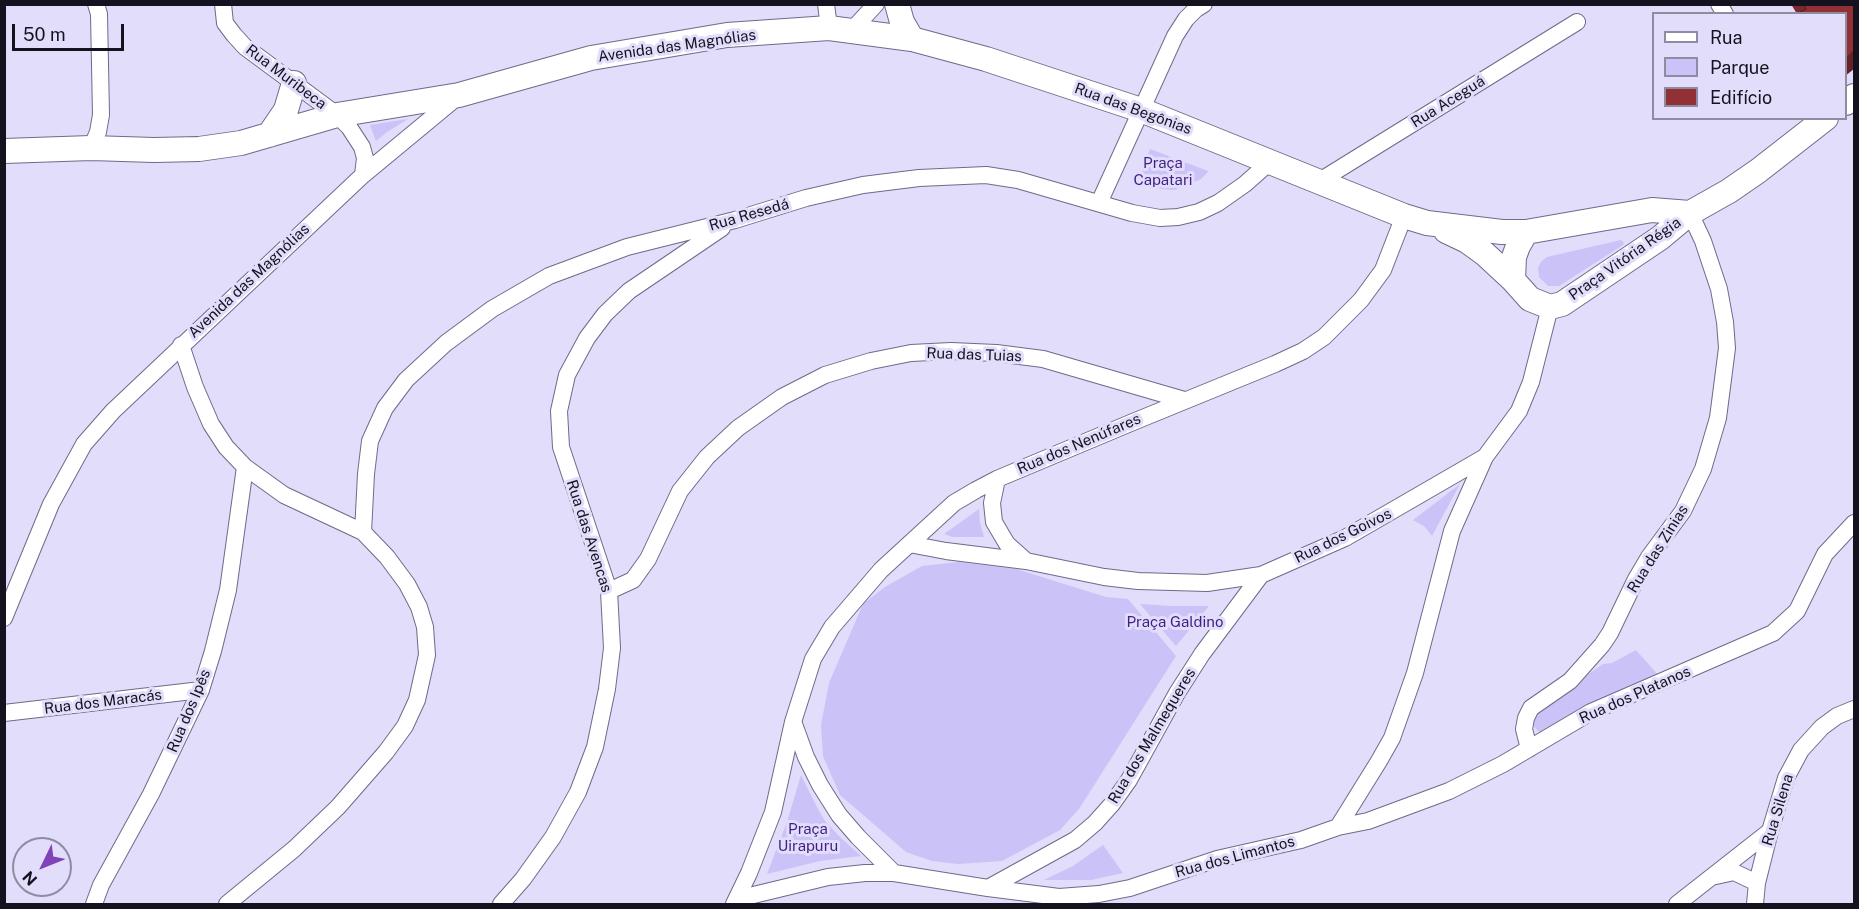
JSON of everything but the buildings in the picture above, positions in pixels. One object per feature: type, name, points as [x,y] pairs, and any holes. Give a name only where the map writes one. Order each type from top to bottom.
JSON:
[{"type":"main road","points":[[897,4],[902,21],[912,39]]},
{"type":"main road","name":"Avenida das Magnólias","points":[[4,151],[92,148],[154,150],[241,143],[338,115],[459,95],[591,58],[728,35],[836,21]]},
{"type":"main road","name":"Rua das Begônias","points":[[836,21],[986,59],[1141,110],[1404,216],[1427,222],[1484,230],[1526,232]]},
{"type":"main road","points":[[269,135],[286,110],[294,83]]},
{"type":"main road","points":[[1690,213],[1739,184],[1811,123]]},
{"type":"main road","points":[[1652,210],[1660,224],[1660,238]]},
{"type":"main road","name":"Praça Vitória Régia","points":[[1526,232],[1652,210],[1690,213]]},
{"type":"main road","name":"Praça Vitória Régia","points":[[1550,307],[1562,304],[1576,296],[1660,238],[1690,213]]},
{"type":"main road","name":"Rua das Begônias","points":[[1427,222],[1467,241],[1513,280]]},
{"type":"main road","points":[[1526,232],[1514,257],[1513,280],[1530,299],[1550,307]]},
{"type":"street","points":[[92,148],[101,115],[99,14],[96,4]]},
{"type":"street","name":"Rua Muribeca","points":[[223,4],[225,23],[245,47],[338,115]]},
{"type":"street","points":[[836,21],[876,4]]},
{"type":"street","points":[[1100,202],[1175,36],[1186,19],[1204,4]]},
{"type":"street","name":"Rua Aceguá","points":[[1318,182],[1577,22]]},
{"type":"street","name":"Avenida das Magnólias","points":[[227,904],[294,849],[344,800],[386,752],[405,726],[417,700],[427,655],[425,627],[419,607],[407,584],[387,557],[363,532],[284,495],[244,467],[226,447],[211,424],[195,387],[181,345],[363,175],[459,95]]},
{"type":"street","points":[[338,115],[362,147],[365,158],[363,175]]},
{"type":"street","name":"Rua Resedá","points":[[363,532],[370,441],[385,408],[406,381],[446,343],[492,309],[549,276],[627,247],[735,220],[806,198],[851,188],[919,178],[986,175],[1018,180],[1160,219],[1189,215],[1218,203],[1245,184],[1271,161]]},
{"type":"street","name":"Rua das Zinias","points":[[1529,749],[1524,729],[1531,708],[1570,681],[1602,645],[1649,557],[1683,510],[1706,459],[1718,418],[1727,348],[1719,289],[1703,241],[1690,213]]},
{"type":"street","name":"Rua dos Nenúfares","points":[[793,722],[813,659],[832,627],[867,585],[954,503],[997,479],[1303,351],[1324,337],[1361,300],[1383,270],[1404,216]]},
{"type":"street","name":"Rua das Avencas","points":[[501,904],[523,879],[553,837],[578,792],[595,747],[607,689],[612,648],[609,591],[561,447],[559,411],[567,375],[586,338],[605,314],[629,291],[735,220]]},
{"type":"street","name":"Rua dos Goivos","points":[[909,544],[1026,561],[1104,577],[1138,581],[1207,583],[1261,575],[1345,538],[1485,457],[1519,411],[1531,382],[1550,307]]},
{"type":"street","points":[[4,618],[51,504],[84,444],[113,411],[181,345]]},
{"type":"street","name":"Rua das Tuias","points":[[609,591],[633,580],[648,559],[680,491],[707,457],[738,428],[782,397],[825,375],[871,361],[911,353],[951,351],[996,353],[1043,359],[1184,400]]},
{"type":"street","points":[[1338,827],[1392,738],[1415,673],[1452,531],[1485,457]]},
{"type":"street","name":"Rua dos Ipês","points":[[94,904],[101,885],[151,794],[201,690],[228,590],[244,467]]},
{"type":"street","points":[[997,479],[992,503],[994,522],[1007,543],[1026,561]]},
{"type":"street","name":"Rua dos Platanos","points":[[1338,827],[1368,821],[1449,791],[1529,749],[1591,712],[1773,633],[1797,610],[1825,554],[1854,523]]},
{"type":"street","name":"Rua dos Malmequeres","points":[[988,888],[1075,840],[1112,804],[1129,780],[1177,693],[1202,654],[1261,575]]},
{"type":"street","name":"Rua dos Maracás","points":[[4,713],[201,690]]},
{"type":"street","name":"Rua Silena","points":[[1755,904],[1757,884],[1770,831],[1786,778],[1801,750],[1822,726],[1854,709]]},
{"type":"street","points":[[793,722],[806,757],[839,815],[894,873]]},
{"type":"street","points":[[735,902],[773,812],[793,722]]},
{"type":"street","name":"Rua dos Limantos","points":[[735,902],[828,877],[865,873],[894,873],[1059,897],[1099,894],[1130,888],[1217,859],[1301,840],[1338,827]]},
{"type":"street","points":[[1677,904],[1770,831]]},
{"type":"street","points":[[1714,877],[1734,872],[1757,884]]},
{"type":"green space","points":[[408,119],[387,132],[376,141],[370,125]]},
{"type":"green space","name":"Praça Capatari","points":[[1150,149],[1208,172],[1201,179],[1174,190],[1162,189],[1139,181]]},
{"type":"green space","points":[[1621,240],[1623,245],[1559,286],[1548,286],[1539,277],[1538,268],[1547,257]]},
{"type":"green space","points":[[1460,484],[1432,536],[1424,526],[1413,520]]},
{"type":"green space","points":[[979,509],[984,537],[953,537],[944,534]]},
{"type":"green space","points":[[959,562],[1016,569],[1106,597],[1128,599],[1176,656],[1079,809],[1060,830],[1002,861],[958,864],[932,861],[906,852],[840,795],[823,756],[821,725],[829,683],[863,604],[885,587],[922,566]]},
{"type":"green space","name":"Praça Galdino","points":[[1140,604],[1172,606],[1209,606],[1176,646]]},
{"type":"green space","points":[[1636,650],[1658,675],[1542,736],[1529,720],[1535,712],[1603,664],[1612,663]]},
{"type":"green space","name":"Praça Uirapuru","points":[[801,775],[825,821],[861,856],[820,861],[767,874],[787,822]]},
{"type":"green space","points":[[1103,845],[1123,873],[1091,880],[1044,880],[1073,866]]}]
